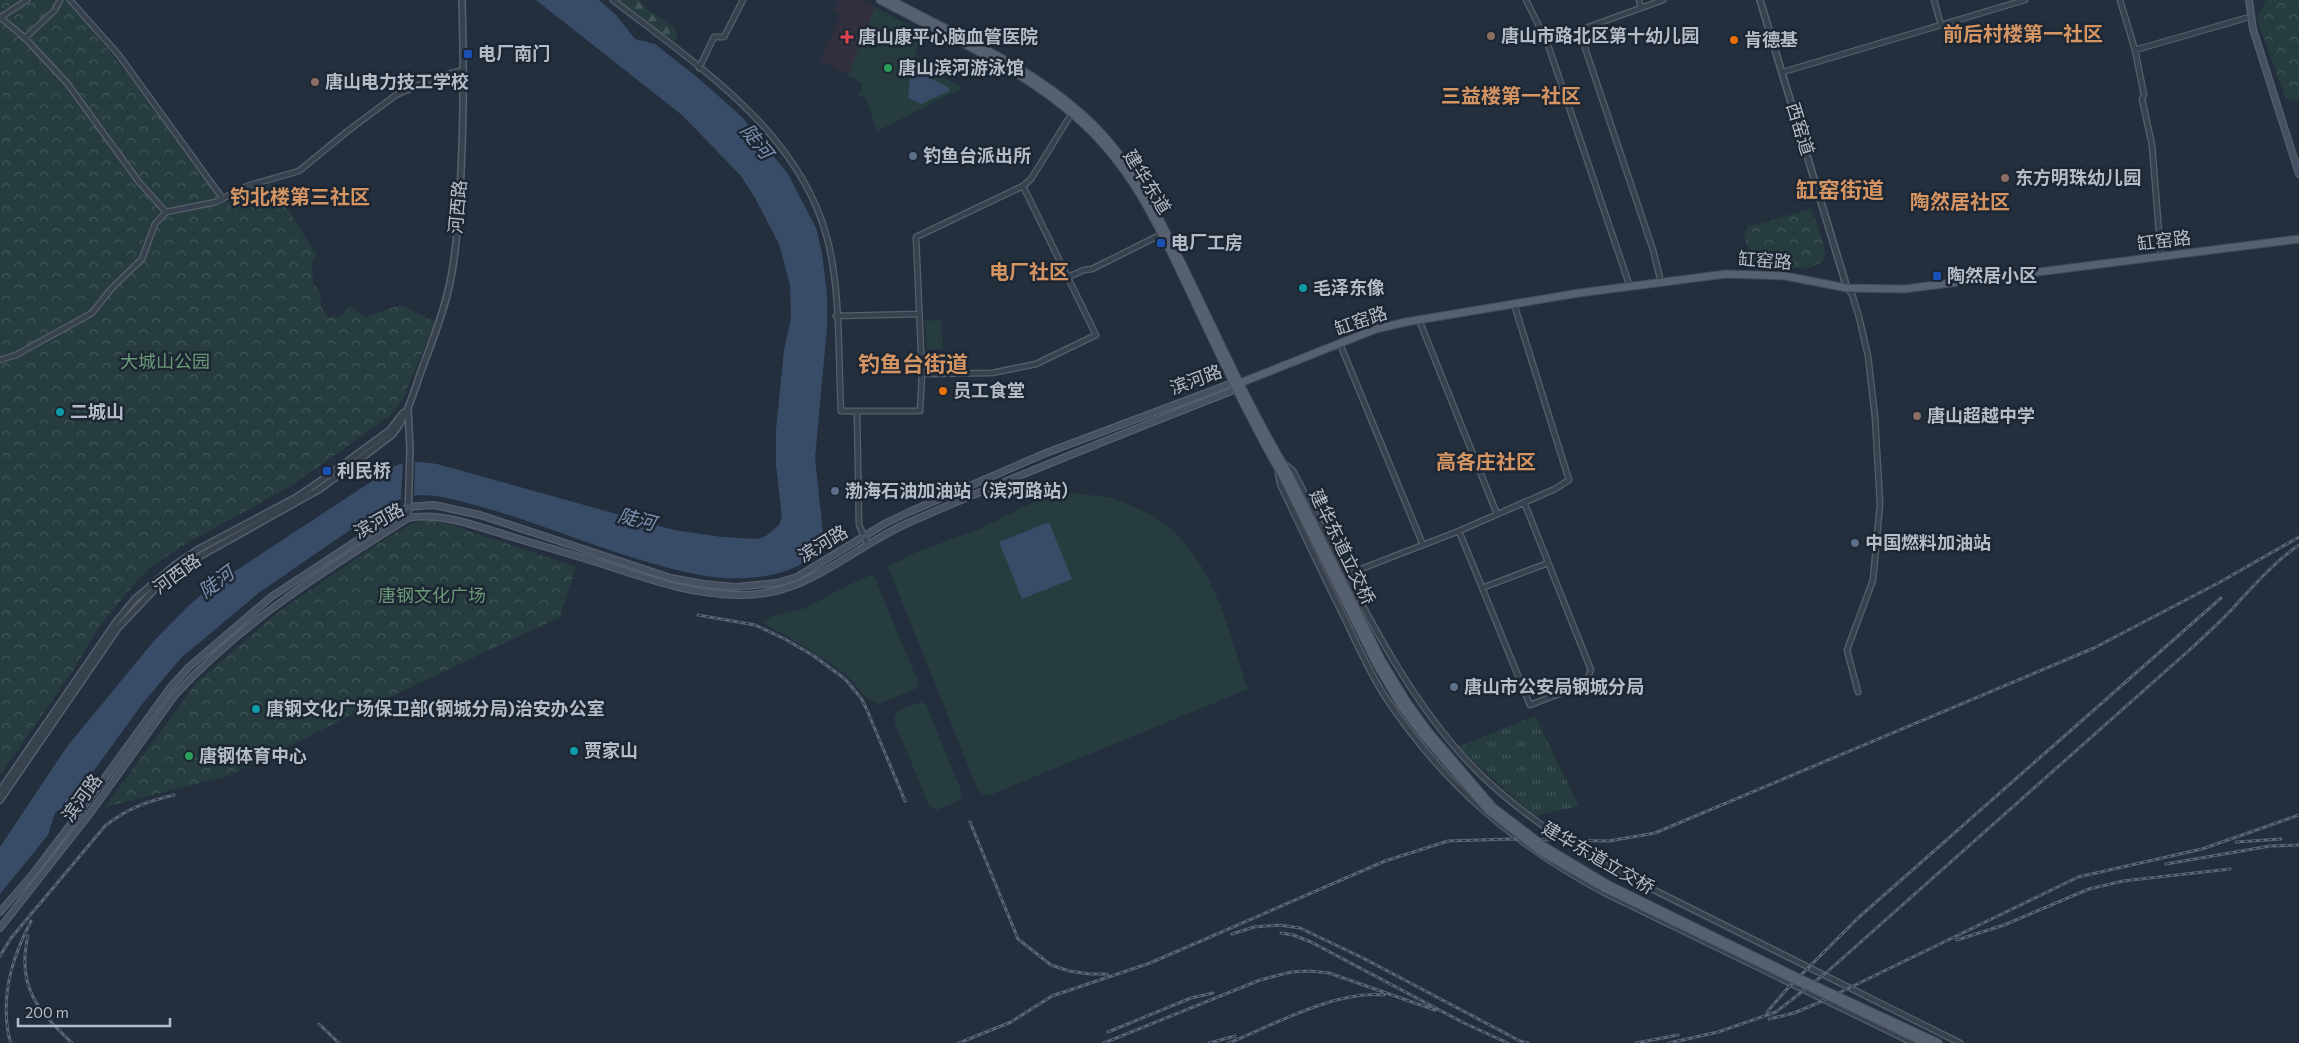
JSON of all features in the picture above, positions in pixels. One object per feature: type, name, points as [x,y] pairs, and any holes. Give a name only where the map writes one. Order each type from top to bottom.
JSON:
[{"type":"main road","name":"建华东道","points":[[880,0],[1007,68],[1055,99],[1072,113],[1112,154],[1138,191],[1162,234],[1232,381],[1239,386]]},
{"type":"main road","name":"建华东道","points":[[891,0],[1033,76],[1067,101],[1101,133],[1130,169],[1154,209],[1239,386],[1286,475]]},
{"type":"main road","points":[[2249,0],[2253,29],[2299,174]]},
{"type":"main road","name":"缸窑路","points":[[1239,386],[1376,329],[1514,304],[1661,282],[1726,274],[1785,276],[1847,288],[1904,289],[2299,239]]},
{"type":"main road","name":"滨河路","points":[[0,912],[33,874],[170,688],[189,667],[271,597],[408,504],[434,505],[480,515],[671,578],[727,586],[756,586],[777,583],[797,577],[909,512],[992,476],[1232,381]]},
{"type":"main road","name":"滨河路","points":[[0,928],[69,842],[186,684],[251,624],[279,602],[408,518],[425,515],[456,521],[598,563],[674,588],[738,595],[780,591],[802,584],[902,525],[996,484],[1239,386]]},
{"type":"main road","name":"建华东道立交桥","points":[[1286,475],[1376,664],[1401,706],[1428,742],[1488,810],[1541,852],[1604,888],[1925,1043]]},
{"type":"main road","name":"建华东道立交桥","points":[[1286,475],[1381,659],[1406,702],[1428,731],[1493,807],[1544,846],[1609,885],[1939,1043]]},
{"type":"street","points":[[27,0],[0,17],[25,38],[67,83],[139,182],[166,212]]},
{"type":"street","points":[[25,38],[55,10],[60,0]]},
{"type":"street","points":[[70,0],[118,54],[223,199]]},
{"type":"street","name":"河西路","points":[[0,800],[27,764],[118,628],[154,590],[186,564],[320,489],[392,435],[399,427],[443,312],[449,289],[457,231],[462,163],[462,0]]},
{"type":"street","points":[[612,0],[699,68],[745,108],[776,142],[806,184],[820,214],[832,265],[841,411],[920,410],[922,374],[916,238],[1023,186],[1031,179],[1072,113]]},
{"type":"street","points":[[699,68],[714,37],[724,37],[743,0]]},
{"type":"street","points":[[1526,0],[1547,42],[1630,287]]},
{"type":"street","points":[[1639,0],[1641,8]]},
{"type":"street","points":[[1547,42],[1663,0]]},
{"type":"street","name":"西窑道","points":[[1760,0],[1847,288]]},
{"type":"street","points":[[1934,0],[1941,25]]},
{"type":"street","points":[[1783,72],[2025,0]]},
{"type":"street","points":[[2120,0],[2135,50],[2144,95],[2142,99],[2152,145],[2161,257]]},
{"type":"street","points":[[2135,50],[2246,18]]},
{"type":"street","points":[[1579,30],[1653,250],[1661,282]]},
{"type":"street","points":[[0,360],[16,355],[92,313],[111,289],[142,259],[155,224],[166,212],[223,199],[247,186],[299,171],[396,95],[438,77],[463,70]]},
{"type":"street","points":[[922,374],[992,373],[1036,364],[1096,335],[1023,186]]},
{"type":"street","points":[[1068,278],[1084,270],[1092,269],[1162,234]]},
{"type":"street","points":[[1847,288],[1852,294],[1868,356],[1875,417],[1880,504],[1873,580],[1847,650],[1858,692]]},
{"type":"street","points":[[1348,574],[1459,531],[1555,489],[1569,480],[1514,304]]},
{"type":"street","points":[[836,316],[918,314]]},
{"type":"street","points":[[1419,320],[1497,514]]},
{"type":"street","points":[[1340,344],[1423,545]]},
{"type":"street","points":[[408,407],[410,459],[408,518]]},
{"type":"street","name":"河西路","points":[[0,791],[116,622],[149,586],[197,550],[295,498],[319,482],[390,430],[408,407]]},
{"type":"street","points":[[858,411],[859,525],[868,545]]},
{"type":"street","points":[[1913,1043],[1603,892],[1562,870],[1523,844],[1484,812],[1425,752],[1386,697],[1368,667],[1280,484],[1279,464],[1293,471],[1398,668],[1440,728],[1477,771],[1547,829],[1608,867],[1960,1043]]},
{"type":"street","points":[[1459,531],[1530,705],[1586,684],[1591,670],[1524,502]]},
{"type":"street","points":[[1482,588],[1548,563]]},
{"type":"shaded area","name":"唐山康平心脑血管医院","points":[[840,0],[861,0],[875,7],[848,75],[820,60],[841,15],[834,11]]},
{"type":"green space","name":"大城山公园","points":[[0,0],[69,0],[154,108],[222,204],[274,183],[297,225],[317,255],[312,262],[313,283],[320,293],[321,307],[329,318],[340,316],[351,306],[365,317],[401,305],[435,322],[403,399],[390,416],[291,486],[182,546],[155,564],[135,583],[98,628],[72,672],[0,775]]},
{"type":"green space","points":[[617,0],[639,0],[647,9],[675,28],[677,36],[675,46]]},
{"type":"green space","points":[[2266,0],[2299,0],[2299,100],[2286,99],[2257,19]]},
{"type":"green space","name":"唐山滨河游泳馆","points":[[875,7],[922,32],[914,61],[962,88],[877,131],[866,99],[858,95],[863,84],[848,75]]},
{"type":"green space","points":[[1811,209],[1825,253],[1820,263],[1803,268],[1754,264],[1745,267],[1744,260],[1750,251],[1744,237],[1747,227]]},
{"type":"green space","points":[[941,320],[943,349],[927,350],[925,321]]},
{"type":"green space","points":[[1073,493],[1122,501],[1158,520],[1180,538],[1197,559],[1210,582],[1231,635],[1248,689],[990,795],[984,795],[978,790],[888,567],[919,551],[982,528],[1044,497]]},
{"type":"green space","name":"唐钢文化广场","points":[[421,519],[437,520],[576,567],[560,617],[224,777],[105,807],[198,681],[275,615],[297,599],[383,540]]},
{"type":"green space","points":[[873,574],[919,684],[917,688],[879,704],[870,700],[847,676],[827,661],[762,622],[772,616],[806,608],[842,588]]},
{"type":"green space","points":[[921,702],[926,704],[962,793],[960,800],[937,810],[929,806],[894,720],[897,711]]},
{"type":"green space","points":[[1535,716],[1579,806],[1534,816],[1458,747]]},
{"type":"water","name":"陡河","points":[[536,0],[599,0],[616,15],[635,39],[655,44],[698,78],[742,117],[788,174],[816,228],[822,253],[827,294],[827,327],[815,458],[823,533],[817,548],[807,560],[775,574],[757,577],[721,578],[653,564],[522,519],[450,498],[422,495],[406,497],[396,501],[382,508],[260,592],[181,658],[143,703],[74,798],[55,813],[48,835],[0,894],[0,847],[66,748],[153,642],[187,607],[208,589],[395,466],[410,462],[437,464],[674,530],[722,537],[757,539],[766,536],[779,525],[782,516],[776,465],[776,430],[784,350],[791,318],[790,285],[779,244],[741,176],[682,115]]},
{"type":"water","points":[[913,69],[949,88],[949,91],[921,104],[908,98],[911,70]]},
{"type":"water","points":[[1049,522],[1072,579],[1022,599],[999,542]]},
{"type":"pier","name":"利民桥","points":[[403,460],[415,460],[414,499],[401,498]]},
{"type":"railway","points":[[959,1043],[1011,1022],[1052,996],[1150,963],[1385,861],[1448,841],[1510,839],[1609,841],[1655,833],[2094,648],[2220,582],[2299,537]]},
{"type":"railway","points":[[1669,1043],[1718,1032],[1776,1012],[1827,972],[2195,645],[2269,570],[2299,545]]},
{"type":"railway","points":[[1767,1012],[1786,990],[1858,918],[2221,598]]},
{"type":"railway","points":[[698,615],[755,625],[785,639],[814,656],[845,679],[861,698],[867,710],[905,801]]},
{"type":"railway","points":[[0,956],[11,938],[105,826],[138,806],[174,795]]},
{"type":"railway","points":[[1769,1019],[1794,1013],[1818,1003],[2078,877],[2202,849],[2299,815]]},
{"type":"railway","points":[[970,822],[1018,939],[1051,965],[1069,971],[1107,974]]},
{"type":"railway","points":[[2236,842],[2281,839]]},
{"type":"railway","points":[[2166,864],[2270,846],[2299,845]]},
{"type":"railway","points":[[1957,940],[2004,925],[2089,889],[2123,881],[2230,869]]},
{"type":"railway","points":[[11,1043],[6,1010],[8,984],[15,958],[31,921]]},
{"type":"railway","points":[[1232,934],[1254,927],[1279,925],[1300,928],[1363,958],[1520,1041],[1528,1043]]},
{"type":"railway","points":[[1281,933],[1293,935],[1311,942],[1464,1023],[1508,1043]]},
{"type":"railway","points":[[28,936],[25,969],[33,996],[49,1020],[72,1043]]},
{"type":"railway","points":[[1104,1043],[1260,980],[1291,972],[1329,973],[1435,1010]]},
{"type":"railway","points":[[1108,1032],[1191,998],[1213,993]]},
{"type":"railway","points":[[1229,1043],[1325,1003],[1365,995],[1384,995]]},
{"type":"railway","points":[[319,1024],[339,1043]]},
{"type":"railway","points":[[1636,1043],[1678,1035]]},
{"type":"railway","points":[[1209,1043],[1235,1036]]},
{"type":"place","name":"唐山市路北区第十幼儿园","points":[[1491,36]]},
{"type":"place","name":"唐山康平心脑血管医院","points":[[847,37]]},
{"type":"place","name":"肯德基","points":[[1734,40]]},
{"type":"place","name":"电厂南门","points":[[468,54]]},
{"type":"place","name":"唐山滨河游泳馆","points":[[888,68]]},
{"type":"place","name":"唐山电力技工学校","points":[[315,82]]},
{"type":"place","name":"钓鱼台派出所","points":[[913,156]]},
{"type":"place","name":"东方明珠幼儿园","points":[[2005,178]]},
{"type":"place","name":"电厂工房","points":[[1161,243]]},
{"type":"place","name":"陶然居小区","points":[[1937,276]]},
{"type":"place","name":"毛泽东像","points":[[1303,288]]},
{"type":"place","name":"员工食堂","points":[[943,391]]},
{"type":"place","name":"二城山","points":[[60,412]]},
{"type":"place","name":"唐山超越中学","points":[[1917,416]]},
{"type":"place","name":"利民桥","points":[[327,471]]},
{"type":"place","name":"渤海石油加油站（滨河路站）","points":[[835,491]]},
{"type":"place","name":"中国燃料加油站","points":[[1855,543]]},
{"type":"place","name":"唐山市公安局钢城分局","points":[[1454,687]]},
{"type":"place","name":"唐钢文化广场保卫部(钢城分局)治安办公室","points":[[256,709]]},
{"type":"place","name":"贾家山","points":[[574,751]]},
{"type":"place","name":"唐钢体育中心","points":[[189,756]]},
{"type":"district","name":"前后村楼第一社区","points":[[2023,34]]},
{"type":"district","name":"三益楼第一社区","points":[[1511,96]]},
{"type":"district","name":"缸窑街道","points":[[1840,190]]},
{"type":"district","name":"钓北楼第三社区","points":[[300,197]]},
{"type":"district","name":"陶然居社区","points":[[1960,202]]},
{"type":"district","name":"电厂社区","points":[[1029,272]]},
{"type":"district","name":"钓鱼台街道","points":[[913,364]]},
{"type":"district","name":"高各庄社区","points":[[1486,462]]}]
